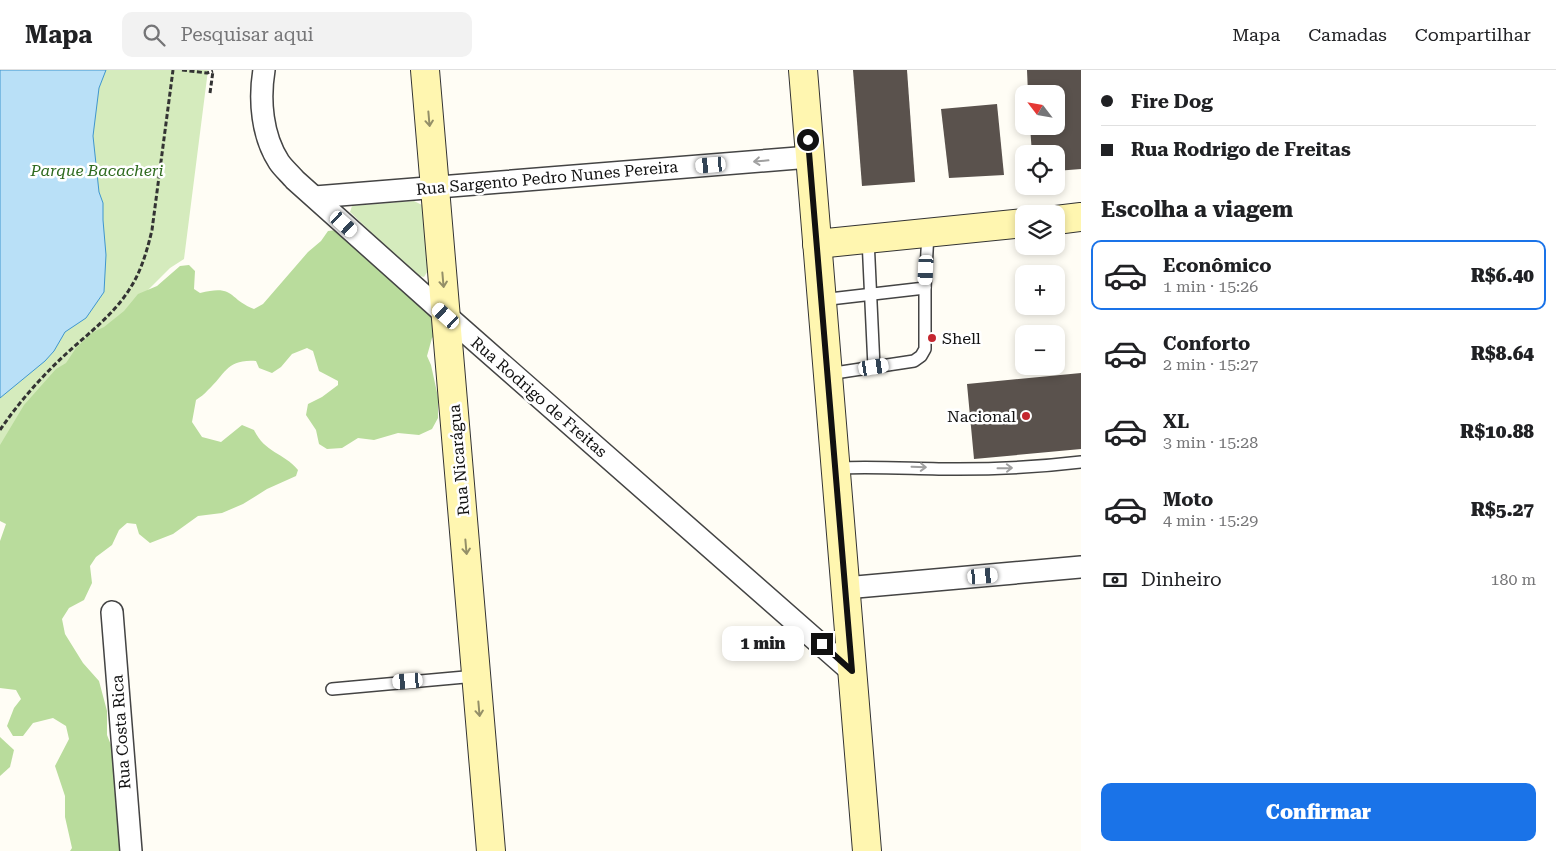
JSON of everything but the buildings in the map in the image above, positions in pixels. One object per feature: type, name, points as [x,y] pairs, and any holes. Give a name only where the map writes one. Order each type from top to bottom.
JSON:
[{"type":"main road","name":"Rua Nicarágua","points":[[425,70],[491,851]]},
{"type":"main road","points":[[803,70],[866,851]]},
{"type":"main road","points":[[1065,219],[1081,218]]},
{"type":"main road","points":[[817,244],[1015,224]]},
{"type":"street","name":"Rua Rodrigo de Freitas","points":[[264,70],[262,99],[264,122],[270,143],[279,162],[295,180],[446,316],[852,671]]},
{"type":"street","name":"Rua Sargento Pedro Nunes Pereira","points":[[315,198],[810,157]]},
{"type":"street","points":[[845,588],[1081,567]]},
{"type":"street","name":"Rua Costa Rica","points":[[112,612],[131,851]]},
{"type":"lane","points":[[828,374],[914,361],[921,356],[925,349],[925,288],[928,233]]},
{"type":"lane","points":[[868,239],[874,367]]},
{"type":"lane","points":[[821,300],[925,288]]},
{"type":"lane","points":[[835,468],[882,466],[956,469],[1035,467],[1081,462]]},
{"type":"lane","points":[[332,689],[476,676]]},
{"type":"path","points":[[0,430],[22,400],[43,377],[115,309],[138,274],[147,253],[152,230],[173,70]]},
{"type":"path","points":[[182,70],[207,73],[213,71],[210,93]]},
{"type":"green space","name":"Parque Bacacheri","points":[[0,70],[208,70],[184,259],[170,268],[52,386],[0,454]]},
{"type":"green space","points":[[414,201],[424,206],[429,269],[424,277],[416,275],[350,212],[352,206]]},
{"type":"green space","points":[[336,230],[432,308],[439,331],[432,338],[427,356],[431,365],[438,397],[438,418],[432,429],[419,435],[398,433],[374,440],[358,438],[342,448],[327,449],[319,444],[316,430],[306,415],[308,404],[322,397],[338,385],[338,381],[319,371],[313,351],[307,348],[292,354],[281,367],[272,373],[259,368],[256,361],[238,362],[232,365],[196,400],[192,422],[202,437],[221,442],[242,425],[254,430],[263,443],[298,470],[296,476],[267,489],[243,504],[222,513],[198,516],[173,534],[150,543],[139,534],[136,524],[127,523],[119,530],[112,545],[96,557],[90,566],[92,583],[84,600],[69,608],[62,619],[65,634],[83,663],[99,681],[107,711],[107,735],[113,750],[120,851],[70,851],[72,848],[65,817],[65,796],[55,766],[69,739],[66,726],[53,718],[33,723],[23,736],[13,736],[7,726],[14,708],[21,699],[16,690],[0,688],[0,541],[6,524],[0,521],[0,445],[24,405],[56,369],[66,363],[76,348],[93,332],[104,327],[124,311],[138,294],[157,286],[180,266],[189,265],[195,271],[194,289],[200,293],[226,291],[254,309],[263,304],[328,231]]},
{"type":"green space","points":[[0,737],[14,750],[10,767],[0,776]]},
{"type":"water","points":[[0,70],[106,70],[99,88],[93,136],[99,192],[103,203],[106,255],[104,292],[86,318],[65,332],[54,351],[45,361],[0,398]]},
{"type":"place","name":"Shell","points":[[932,338]]},
{"type":"place","name":"Nacional","points":[[1026,416]]},
{"type":"route","points":[[808,140],[852,671],[822,644]]}]
